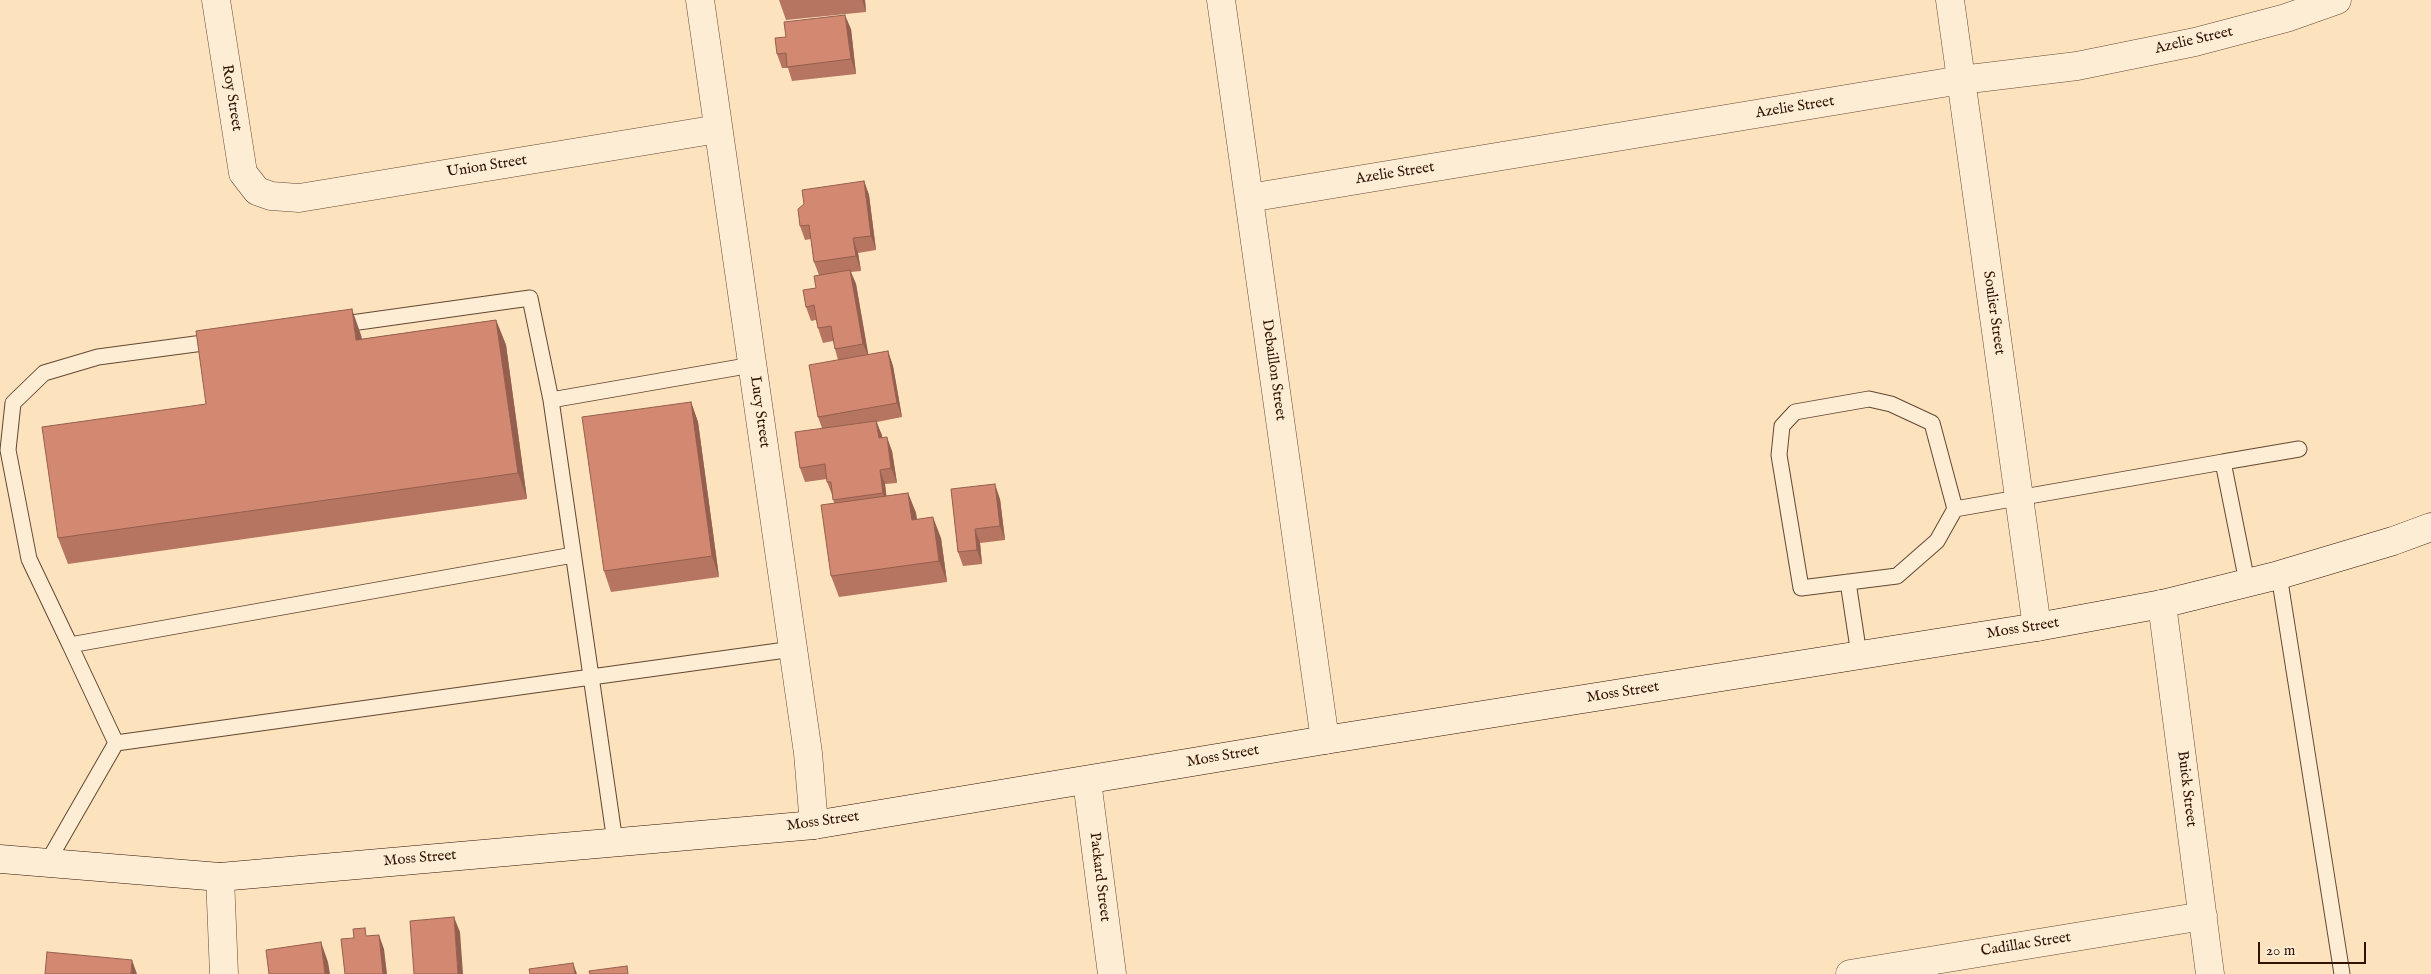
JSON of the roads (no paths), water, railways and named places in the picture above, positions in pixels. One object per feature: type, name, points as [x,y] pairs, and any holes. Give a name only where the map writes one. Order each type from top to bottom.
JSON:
[{"type":"street","name":"Roy Street","points":[[216,0],[243,172],[257,190]]},
{"type":"street","name":"Lucy Street","points":[[700,0],[808,753],[814,825]]},
{"type":"street","name":"Debaillon Street","points":[[1221,0],[1326,740]]},
{"type":"street","name":"Soulier Street","points":[[1950,0],[2037,627]]},
{"type":"street","name":"Azelie Street","points":[[1249,198],[1961,80],[2077,66],[2195,42],[2286,18],[2337,0]]},
{"type":"street","name":"Union Street","points":[[257,190],[270,196],[299,198],[718,129]]},
{"type":"street","name":"Moss Street","points":[[0,859],[220,877],[814,825],[1326,740],[2037,627],[2162,604],[2279,575],[2393,541],[2431,527]]},
{"type":"street","name":"Buick Street","points":[[2162,604],[2210,974]]},
{"type":"street","name":"Packard Street","points":[[1087,780],[1112,974]]},
{"type":"street","points":[[220,877],[224,974]]},
{"type":"street","name":"Cadillac Street","points":[[1850,974],[2203,916]]},
{"type":"lane","points":[[324,326],[530,298],[550,400],[615,842]]},
{"type":"lane","points":[[116,744],[29,559],[8,450],[13,403],[44,373],[98,357],[236,338]]},
{"type":"lane","points":[[550,400],[752,365]]},
{"type":"lane","points":[[1869,399],[1891,404],[1932,423],[1955,508],[1937,541],[1898,576],[1801,588],[1779,455],[1782,426],[1795,412],[1869,399]]},
{"type":"lane","points":[[1955,508],[2299,449]]},
{"type":"lane","points":[[2223,462],[2247,582]]},
{"type":"lane","points":[[70,645],[573,555]]},
{"type":"lane","points":[[2279,575],[2342,974]]},
{"type":"lane","points":[[1848,582],[1859,655]]},
{"type":"lane","points":[[116,744],[793,649]]},
{"type":"lane","points":[[47,863],[116,744]]}]
